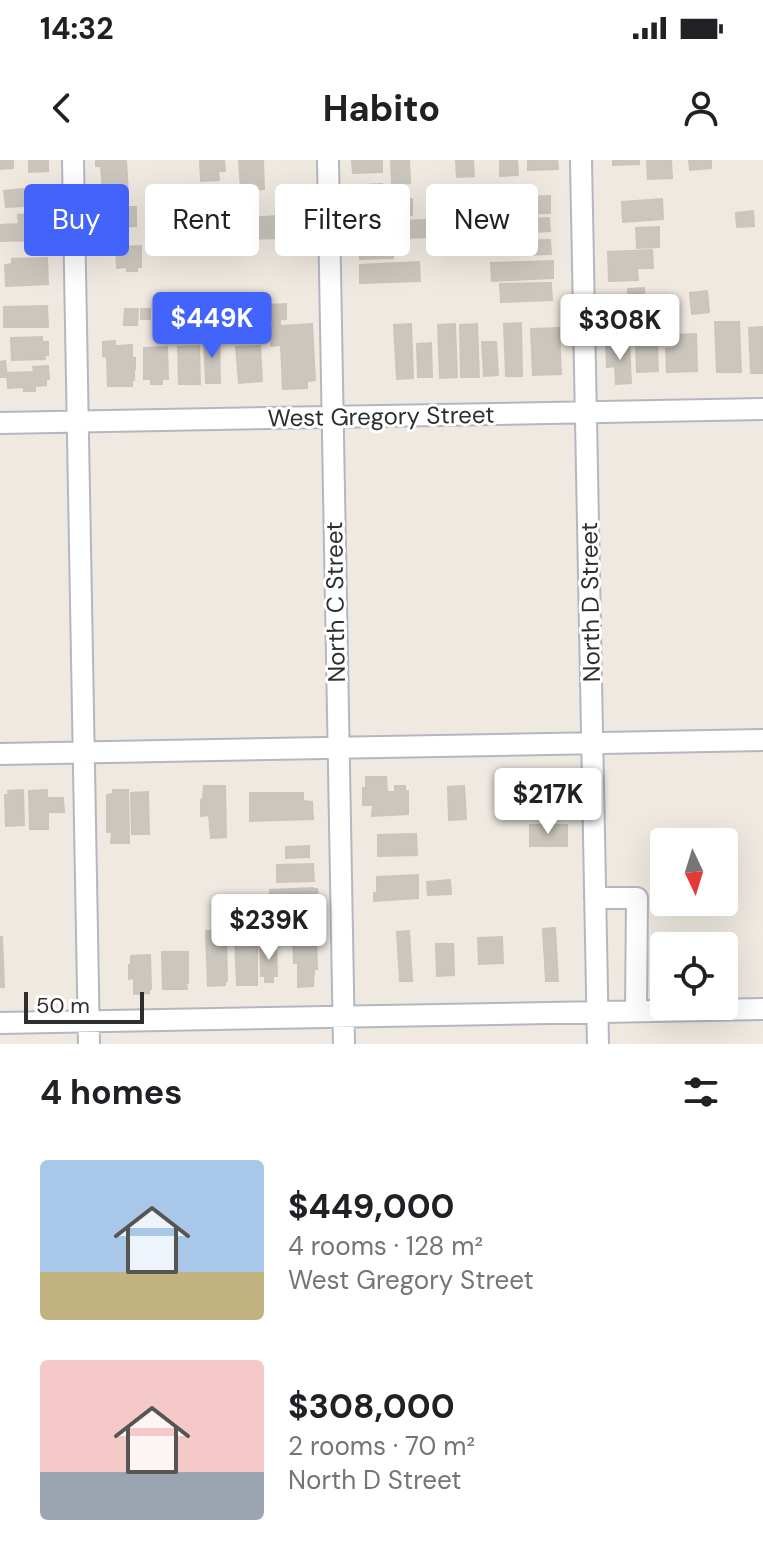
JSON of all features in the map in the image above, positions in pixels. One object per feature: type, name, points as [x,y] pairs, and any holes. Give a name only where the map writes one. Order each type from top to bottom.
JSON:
[{"type":"street","points":[[73,160],[89,1044]]},
{"type":"street","name":"North C Street","points":[[328,160],[344,1044]]},
{"type":"street","name":"North D Street","points":[[581,160],[598,1044]]},
{"type":"street","name":"West Gregory Street","points":[[0,423],[763,409]]},
{"type":"street","points":[[0,754],[763,740]]},
{"type":"street","points":[[595,898],[637,898],[636,1011]]},
{"type":"street","points":[[0,1023],[763,1009]]},
{"type":"building","points":[[0,160],[13,160],[13,168],[0,169]]},
{"type":"building","points":[[29,160],[48,160],[48,171],[29,172]]},
{"type":"building","points":[[96,160],[126,160],[127,184],[102,184],[101,166],[96,166]]},
{"type":"building","points":[[200,160],[224,160],[225,171],[218,171],[219,180],[201,181]]},
{"type":"building","points":[[239,160],[263,160],[264,189],[259,189],[259,184],[241,184]]},
{"type":"building","points":[[352,160],[382,160],[382,172],[353,173]]},
{"type":"building","points":[[391,160],[409,160],[410,183],[392,184]]},
{"type":"building","points":[[456,160],[473,160],[474,176],[457,177]]},
{"type":"building","points":[[500,160],[517,160],[518,175],[500,176]]},
{"type":"building","points":[[528,160],[557,160],[558,169],[528,170]]},
{"type":"building","points":[[613,160],[639,160],[639,164],[613,165]]},
{"type":"building","points":[[647,160],[671,160],[672,178],[648,179]]},
{"type":"building","points":[[689,160],[711,160],[711,168],[690,170]]},
{"type":"building","points":[[23,189],[24,206],[6,207],[4,191]]},
{"type":"building","points":[[538,196],[550,196],[550,213],[538,213]]},
{"type":"building","points":[[662,199],[663,219],[623,222],[622,202]]},
{"type":"building","points":[[129,207],[136,207],[136,226],[129,226]]},
{"type":"building","points":[[753,211],[754,226],[737,227],[736,213]]},
{"type":"building","points":[[18,215],[24,215],[24,240],[0,241],[0,225],[19,224]]},
{"type":"building","points":[[275,216],[275,238],[259,239],[259,217]]},
{"type":"building","points":[[549,218],[550,231],[538,232],[538,219]]},
{"type":"building","points":[[425,220],[426,237],[410,238],[410,221]]},
{"type":"building","points":[[659,227],[659,247],[637,248],[636,228]]},
{"type":"building","points":[[538,240],[550,240],[551,254],[538,254]]},
{"type":"building","points":[[129,246],[141,246],[141,267],[137,267],[137,271],[127,271],[127,267],[117,268],[116,256],[129,256]]},
{"type":"building","points":[[652,250],[653,268],[637,268],[638,280],[609,281],[608,252]]},
{"type":"building","points":[[360,256],[393,256],[393,258],[360,259]]},
{"type":"building","points":[[47,258],[48,284],[6,286],[5,265],[12,264],[12,259]]},
{"type":"building","points":[[553,261],[553,278],[492,281],[491,263]]},
{"type":"building","points":[[419,262],[420,281],[360,283],[360,265]]},
{"type":"building","points":[[551,283],[552,300],[501,302],[500,284]]},
{"type":"building","points":[[644,288],[645,309],[629,310],[628,289]]},
{"type":"building","points":[[707,291],[709,312],[692,314],[690,293]]},
{"type":"building","points":[[286,304],[286,319],[271,320],[270,305]]},
{"type":"building","points":[[47,306],[48,327],[4,327],[4,307]]},
{"type":"building","points":[[125,309],[138,309],[137,325],[124,325]]},
{"type":"building","points":[[141,309],[150,309],[150,319],[141,319]]},
{"type":"building","points":[[266,311],[267,326],[258,327],[256,312]]},
{"type":"building","points":[[273,321],[280,321],[280,326],[312,324],[315,380],[307,381],[307,388],[283,389],[281,345],[271,346],[270,326],[273,326]]},
{"type":"building","points":[[715,322],[739,322],[741,372],[717,372]]},
{"type":"building","points":[[521,323],[522,376],[506,376],[504,324]]},
{"type":"building","points":[[411,324],[413,378],[397,379],[394,325]]},
{"type":"building","points":[[455,324],[457,377],[440,378],[438,325]]},
{"type":"building","points":[[477,324],[479,377],[461,377],[460,325]]},
{"type":"building","points":[[763,327],[763,373],[751,373],[749,328]]},
{"type":"building","points":[[559,328],[561,374],[533,375],[531,329]]},
{"type":"building","points":[[696,334],[697,371],[667,372],[666,349],[674,348],[674,335]]},
{"type":"building","points":[[42,337],[42,342],[48,342],[45,359],[12,360],[11,338]]},
{"type":"building","points":[[219,337],[220,383],[206,383],[204,338]]},
{"type":"building","points":[[115,341],[115,346],[132,345],[135,369],[132,386],[108,386],[103,342]]},
{"type":"building","points":[[482,342],[496,342],[498,375],[484,376]]},
{"type":"building","points":[[431,343],[432,377],[418,377],[417,344]]},
{"type":"building","points":[[629,343],[631,383],[616,384],[615,366],[607,367],[606,344]]},
{"type":"building","points":[[657,343],[658,371],[637,372],[636,344]]},
{"type":"building","points":[[199,346],[200,384],[179,384],[178,347]]},
{"type":"building","points":[[260,346],[262,381],[239,383],[236,347]]},
{"type":"building","points":[[167,347],[168,379],[162,379],[162,384],[151,384],[151,379],[144,379],[144,348]]},
{"type":"building","points":[[5,361],[7,376],[0,377],[0,362]]},
{"type":"building","points":[[48,366],[46,385],[35,386],[35,391],[24,391],[24,387],[8,388],[7,373],[34,372],[33,367]]},
{"type":"building","points":[[366,777],[386,777],[387,792],[395,792],[395,786],[405,786],[405,791],[408,791],[408,814],[372,816],[373,805],[363,805]]},
{"type":"building","points":[[204,786],[225,786],[226,837],[211,838],[209,815],[201,816]]},
{"type":"building","points":[[464,786],[466,819],[449,820],[448,787]]},
{"type":"building","points":[[23,790],[24,825],[6,826],[5,795],[9,795],[8,791]]},
{"type":"building","points":[[47,790],[47,798],[63,798],[64,812],[48,812],[48,829],[30,829],[29,791]]},
{"type":"building","points":[[113,790],[128,790],[129,843],[111,843],[112,832],[107,832],[107,795],[113,794]]},
{"type":"building","points":[[148,792],[149,834],[132,834],[131,793]]},
{"type":"building","points":[[250,793],[303,793],[303,801],[312,802],[313,819],[250,821]]},
{"type":"building","points":[[530,825],[567,825],[567,846],[530,846]]},
{"type":"building","points":[[416,834],[417,855],[378,856],[378,835]]},
{"type":"building","points":[[309,846],[309,857],[286,858],[286,847]]},
{"type":"building","points":[[313,864],[314,881],[277,882],[277,865]]},
{"type":"building","points":[[418,875],[418,898],[374,901],[377,877]]},
{"type":"building","points":[[450,880],[451,894],[428,895],[427,882]]},
{"type":"building","points":[[317,889],[318,900],[314,902],[270,904],[270,890]]},
{"type":"building","points":[[555,928],[558,981],[546,981],[543,929]]},
{"type":"building","points":[[206,931],[226,931],[225,985],[208,986]]},
{"type":"building","points":[[409,931],[412,981],[400,981],[397,932]]},
{"type":"building","points":[[2,937],[4,987],[0,987]]},
{"type":"building","points":[[235,937],[257,940],[257,985],[237,985]]},
{"type":"building","points":[[316,937],[317,969],[314,969],[313,986],[298,987],[298,963],[294,963],[293,938]]},
{"type":"building","points":[[502,937],[503,963],[479,964],[478,938]]},
{"type":"building","points":[[276,944],[277,976],[273,976],[273,982],[265,982],[265,976],[261,976],[260,945]]},
{"type":"building","points":[[436,944],[453,944],[454,975],[437,976]]},
{"type":"building","points":[[162,952],[188,952],[187,989],[163,989]]},
{"type":"building","points":[[150,955],[151,989],[149,993],[134,994],[134,978],[129,979],[131,956]]}]
